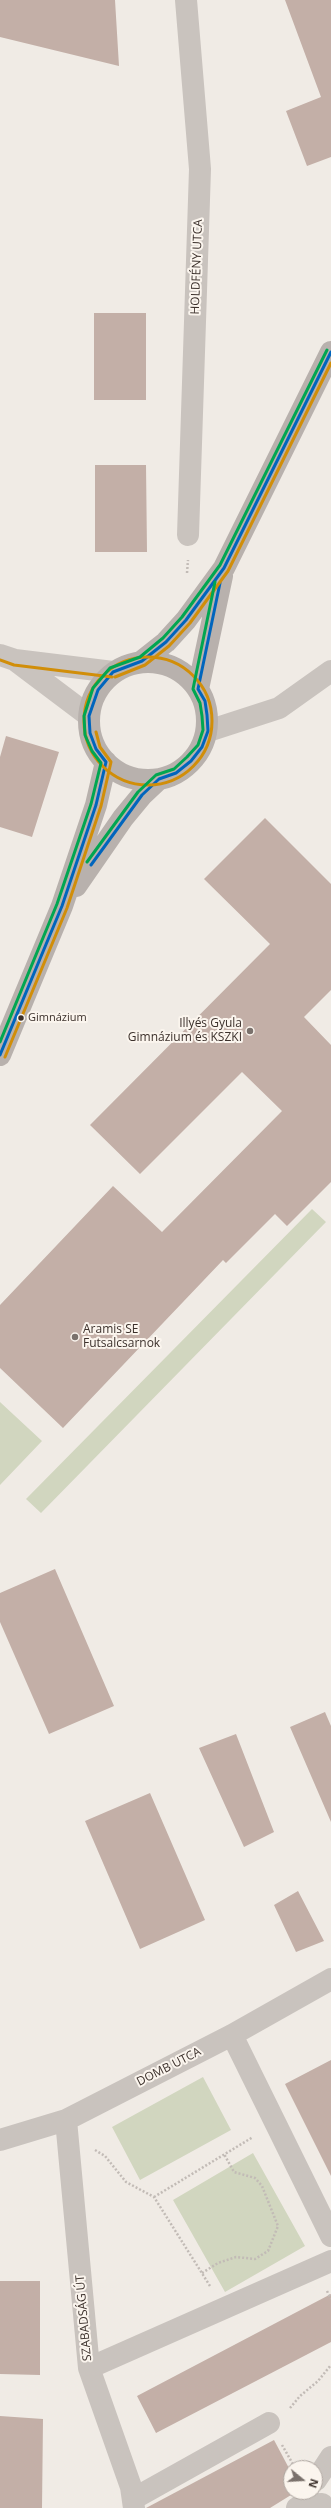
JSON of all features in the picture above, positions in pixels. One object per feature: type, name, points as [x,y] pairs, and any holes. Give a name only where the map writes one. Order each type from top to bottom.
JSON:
[{"type":"main road","points":[[142,662],[163,663],[183,673],[198,689],[205,701],[208,731],[202,747],[191,762],[176,773],[159,779],[140,780],[121,774],[106,762],[96,748],[90,733],[89,716],[92,702],[98,690],[113,672],[142,662],[166,642],[186,620],[224,568],[331,352]]},
{"type":"main road","points":[[198,689],[224,568]]},
{"type":"main road","points":[[0,1055],[62,906],[96,805],[106,762]]},
{"type":"main road","points":[[62,906],[123,818],[142,795],[159,779]]},
{"type":"street","name":"HOLDFÉNY UTCA","points":[[186,0],[200,169],[188,535]]},
{"type":"street","points":[[7,658],[113,672]]},
{"type":"street","points":[[7,658],[89,716]]},
{"type":"street","points":[[208,731],[279,708],[331,671]]},
{"type":"street","name":"DOMB UTCA","points":[[0,2140],[66,2127],[331,1979]]},
{"type":"street","points":[[232,2035],[331,2236]]},
{"type":"street","name":"SZABADSÁG ÚT","points":[[66,2127],[89,2368],[131,2487],[134,2503]]},
{"type":"street","points":[[89,2368],[331,2261]]},
{"type":"street","points":[[134,2503],[269,2423]]},
{"type":"street","points":[[323,2469],[331,2457]]},
{"type":"street","points":[[297,2508],[302,2505],[322,2504]]},
{"type":"path","points":[[154,2197],[276,2124]]},
{"type":"path","points":[[66,2127],[105,2156],[126,2182],[154,2197],[224,2308]]},
{"type":"path","points":[[202,2273],[218,2263],[236,2256],[255,2259],[268,2251],[278,2226],[262,2186],[255,2178],[234,2172],[224,2154]]},
{"type":"path","points":[[269,2423],[287,2411],[300,2396],[318,2381],[331,2365]]},
{"type":"green space","points":[[312,1209],[326,1222],[41,1513],[26,1499]]},
{"type":"green space","points":[[0,1402],[42,1441],[0,1485]]},
{"type":"green space","points":[[203,2077],[231,2130],[140,2180],[112,2127]]},
{"type":"green space","points":[[253,2153],[305,2246],[225,2292],[173,2200]]},
{"type":"building","points":[[0,0],[115,0],[119,66],[0,37]]},
{"type":"building","points":[[285,0],[331,0],[331,157],[307,166],[286,111],[321,97]]},
{"type":"building","points":[[94,313],[146,313],[146,400],[94,400]]},
{"type":"building","points":[[95,465],[146,465],[147,552],[95,552]]},
{"type":"building","points":[[6,736],[59,752],[32,837],[0,827],[0,757]]},
{"type":"building","name":"Illyés Gyula Gimnázium és KSZKI","points":[[265,818],[331,884],[331,990],[304,1017],[331,1045],[331,1182],[287,1226],[275,1214],[226,1263],[223,1260],[63,1428],[0,1368],[0,1305],[113,1186],[162,1232],[282,1111],[242,1072],[140,1174],[90,1125],[270,944],[204,879]]},
{"type":"building","points":[[55,1569],[114,1706],[49,1734],[0,1622],[0,1593]]},
{"type":"building","points":[[325,1712],[331,1726],[331,1822],[290,1727]]},
{"type":"building","points":[[236,1734],[274,1832],[244,1847],[199,1748]]},
{"type":"building","points":[[150,1793],[205,1920],[140,1949],[85,1821]]},
{"type":"building","points":[[298,1891],[324,1941],[296,1952],[274,1905]]},
{"type":"building","points":[[331,2060],[331,2176],[285,2084]]},
{"type":"building","points":[[0,2281],[40,2281],[40,2375],[0,2374]]},
{"type":"building","points":[[331,2294],[331,2342],[156,2433],[137,2396]]},
{"type":"building","points":[[0,2416],[43,2419],[42,2508],[0,2508]]},
{"type":"building","points":[[274,2440],[285,2460],[283,2460],[283,2500],[270,2508],[146,2508]]},
{"type":"transit line","points":[[0,1042],[57,904],[91,804],[101,763],[92,751],[85,735],[84,716],[93,688],[110,668],[140,657],[163,638],[182,617],[220,565],[327,350]]},
{"type":"transit line","points":[[0,1055],[62,906],[96,805],[106,762],[96,749],[90,733],[89,716],[98,690],[113,672],[142,661],[166,642],[186,620],[224,568],[331,352]]},
{"type":"transit line","points":[[115,677],[145,665],[169,646],[190,623],[228,571],[331,363]]},
{"type":"transit line","points":[[87,862],[138,792],[156,775],[174,769],[198,745],[203,730],[202,716],[200,703],[193,689],[215,582]]},
{"type":"transit line","points":[[91,865],[142,795],[159,779],[176,773],[191,761],[202,747],[208,731],[207,715],[205,701],[198,689],[220,583]]},
{"type":"transit line","points":[[142,657],[154,657],[167,660],[184,668],[197,680],[209,702],[212,721],[211,733],[207,745],[201,757],[189,770],[167,782],[154,785],[142,785],[129,782],[112,774],[99,762],[87,740],[84,727],[84,715],[87,702],[95,685],[107,672],[129,660],[142,657]]},
{"type":"transit line","points":[[0,660],[14,665],[112,677]]},
{"type":"transit line","points":[[5,1057],[67,908],[101,806],[111,762],[100,747],[96,732]]},
{"type":"place","name":"Gimnázium","points":[[21,1018]]},
{"type":"place","name":"Illyés Gyula Gimnázium és KSZKI","points":[[250,1031]]},
{"type":"place","name":"Aramis SE Futsalcsarnok","points":[[75,1337]]}]
